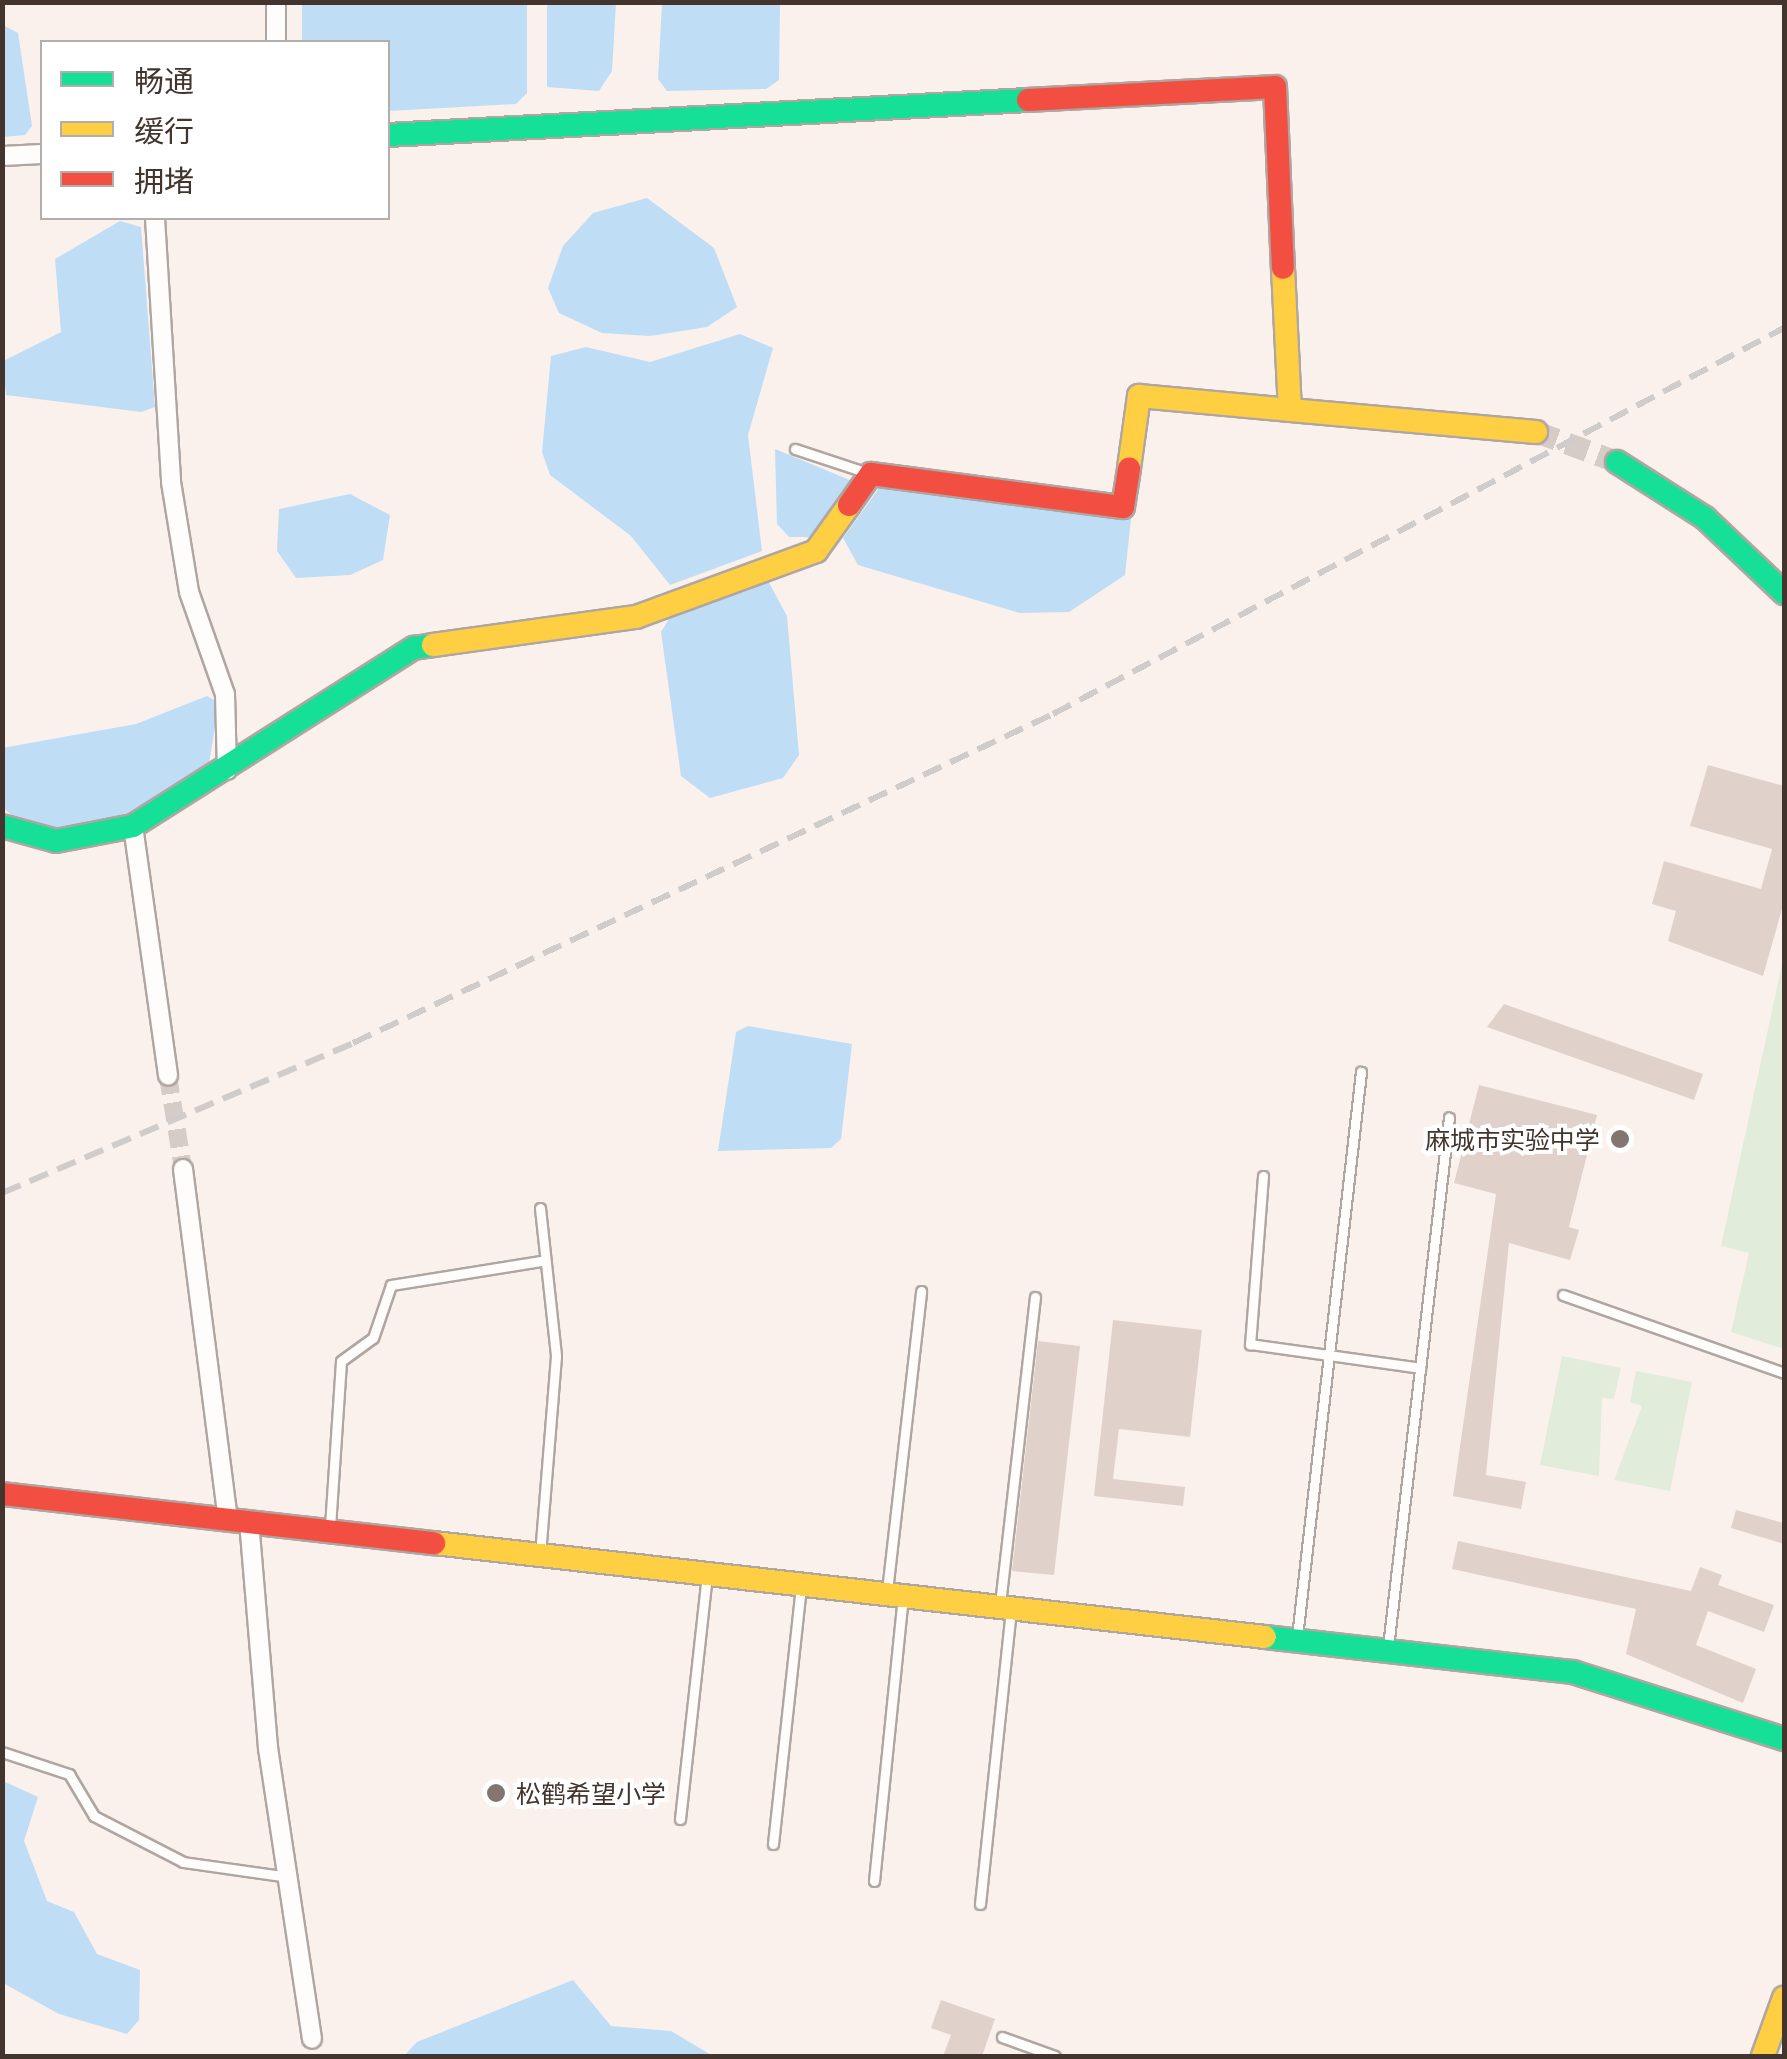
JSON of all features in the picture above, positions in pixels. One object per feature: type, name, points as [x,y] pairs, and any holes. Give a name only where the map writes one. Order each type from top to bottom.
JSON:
[{"type":"main road","points":[[390,135],[1274,87],[1290,410]]},
{"type":"main road","points":[[2,826],[56,841],[133,826],[414,648],[636,617],[816,552],[870,474],[1123,507],[1138,396],[1536,432]]},
{"type":"main road","points":[[1617,462],[1705,518],[1784,593]]},
{"type":"main road","points":[[2,1494],[1388,1647],[1618,1682],[1784,1739]]},
{"type":"main road","points":[[1763,2056],[1784,1998]]},
{"type":"street","points":[[276,2],[276,40]]},
{"type":"street","points":[[2,156],[40,154]]},
{"type":"street","points":[[156,220],[171,482],[189,592],[225,694],[227,770]]},
{"type":"street","points":[[133,826],[168,1076]]},
{"type":"street","points":[[182,1169],[238,1520],[312,2040]]},
{"type":"lane","points":[[795,449],[870,474]]},
{"type":"lane","points":[[1296,1637],[1361,1072]]},
{"type":"lane","points":[[1388,1647],[1449,1116]]},
{"type":"lane","points":[[1263,1176],[1247,1339],[1254,1348],[1420,1368]]},
{"type":"lane","points":[[540,1208],[542,1261],[556,1356],[540,1554]]},
{"type":"lane","points":[[330,1530],[341,1361],[373,1338],[390,1285],[542,1261]]},
{"type":"lane","points":[[874,1881],[920,1291]]},
{"type":"lane","points":[[1563,1295],[1784,1373]]},
{"type":"lane","points":[[980,1904],[1035,1297]]},
{"type":"lane","points":[[680,1819],[707,1572]]},
{"type":"lane","points":[[773,1844],[802,1582]]},
{"type":"lane","points":[[2,1752],[69,1774],[94,1816],[183,1862],[291,1877]]},
{"type":"lane","points":[[1002,2037],[1055,2056]]},
{"type":"green space","points":[[1784,955],[1784,1349],[1731,1332],[1749,1253],[1721,1246]]},
{"type":"green space","points":[[1562,1356],[1621,1368],[1614,1399],[1602,1398],[1599,1476],[1540,1465]]},
{"type":"green space","points":[[1636,1371],[1692,1382],[1670,1491],[1614,1480],[1642,1406],[1630,1402]]},
{"type":"water","points":[[302,3],[527,3],[527,93],[516,104],[390,111],[390,40],[302,40]]},
{"type":"water","points":[[547,3],[616,3],[612,71],[599,91],[547,87]]},
{"type":"water","points":[[662,3],[780,3],[779,80],[766,89],[667,91],[658,79]]},
{"type":"water","points":[[3,25],[18,33],[32,126],[25,135],[3,137]]},
{"type":"water","points":[[647,198],[714,248],[737,307],[707,327],[650,336],[602,333],[559,313],[548,288],[563,246],[593,213]]},
{"type":"water","points":[[120,221],[141,227],[155,407],[141,412],[6,395],[3,361],[61,332],[55,259]]},
{"type":"water","points":[[740,334],[773,348],[748,435],[762,551],[670,585],[631,536],[550,475],[542,452],[551,356],[586,347],[650,362]]},
{"type":"water","points":[[775,449],[857,483],[822,537],[789,537],[777,524]]},
{"type":"water","points":[[880,487],[1131,519],[1125,575],[1069,612],[1020,613],[858,565],[843,538]]},
{"type":"water","points":[[350,494],[390,515],[383,560],[350,575],[296,578],[277,551],[279,509]]},
{"type":"water","points":[[767,579],[787,616],[799,755],[783,778],[710,798],[681,776],[661,632],[671,616]]},
{"type":"water","points":[[207,696],[219,703],[208,770],[142,809],[60,832],[24,825],[3,808],[2,748],[136,724]]},
{"type":"water","points":[[748,1026],[852,1044],[841,1139],[831,1148],[718,1151],[736,1032]]},
{"type":"water","points":[[3,1781],[38,1797],[24,1841],[47,1901],[74,1912],[97,1954],[140,1970],[139,2020],[127,2034],[59,2014],[3,1983]]},
{"type":"water","points":[[573,1980],[611,2026],[671,2031],[713,2056],[404,2056],[417,2042]]},
{"type":"building","points":[[1708,765],[1784,786],[1784,902],[1763,976],[1668,941],[1676,911],[1652,904],[1664,861],[1761,889],[1772,849],[1690,826]]},
{"type":"building","points":[[1504,1004],[1703,1074],[1694,1100],[1487,1027]]},
{"type":"building","points":[[1479,1085],[1597,1115],[1569,1227],[1579,1230],[1570,1260],[1509,1243],[1486,1475],[1526,1482],[1521,1509],[1453,1496],[1496,1194],[1454,1183]]},
{"type":"building","points":[[1113,1320],[1202,1330],[1190,1437],[1119,1429],[1113,1479],[1185,1487],[1183,1506],[1094,1496]]},
{"type":"building","points":[[1038,1341],[1080,1346],[1054,1575],[1012,1571]]},
{"type":"building","points":[[1736,1510],[1784,1523],[1784,1544],[1731,1528]]},
{"type":"building","points":[[1458,1541],[1691,1591],[1700,1567],[1722,1575],[1718,1585],[1774,1605],[1764,1632],[1708,1611],[1696,1645],[1756,1669],[1743,1703],[1626,1654],[1636,1609],[1452,1569]]},
{"type":"building","points":[[941,2000],[995,2019],[982,2056],[943,2056],[951,2035],[931,2028]]},
{"type":"tunnel","points":[[1536,432],[1617,462]]},
{"type":"tunnel","points":[[168,1076],[183,1169]]},
{"type":"railway","points":[[2,1193],[353,1043],[1053,714],[1784,328]]},
{"type":"traffic: fast","points":[[390,135],[1028,100]]},
{"type":"traffic: fast","points":[[1617,462],[1705,518],[1784,593]]},
{"type":"traffic: fast","points":[[2,826],[56,841],[133,826],[414,648],[433,645]]},
{"type":"traffic: fast","points":[[1265,1637],[1573,1672],[1784,1739]]},
{"type":"traffic: slow","points":[[1283,268],[1290,410],[1536,432]]},
{"type":"traffic: slow","points":[[1129,468],[1139,396],[1290,410]]},
{"type":"traffic: slow","points":[[433,645],[636,617],[816,551],[849,505]]},
{"type":"traffic: slow","points":[[434,1543],[1265,1637]]},
{"type":"traffic: slow","points":[[1763,2056],[1784,1998]]},
{"type":"traffic: jam","points":[[1028,100],[1275,87],[1283,268]]},
{"type":"traffic: jam","points":[[849,505],[871,474],[1123,507],[1129,468]]},
{"type":"traffic: jam","points":[[2,1494],[434,1543]]},
{"type":"place","name":"麻城市实验中学","points":[[1620,1139]]},
{"type":"place","name":"松鹤希望小学","points":[[496,1793]]}]
